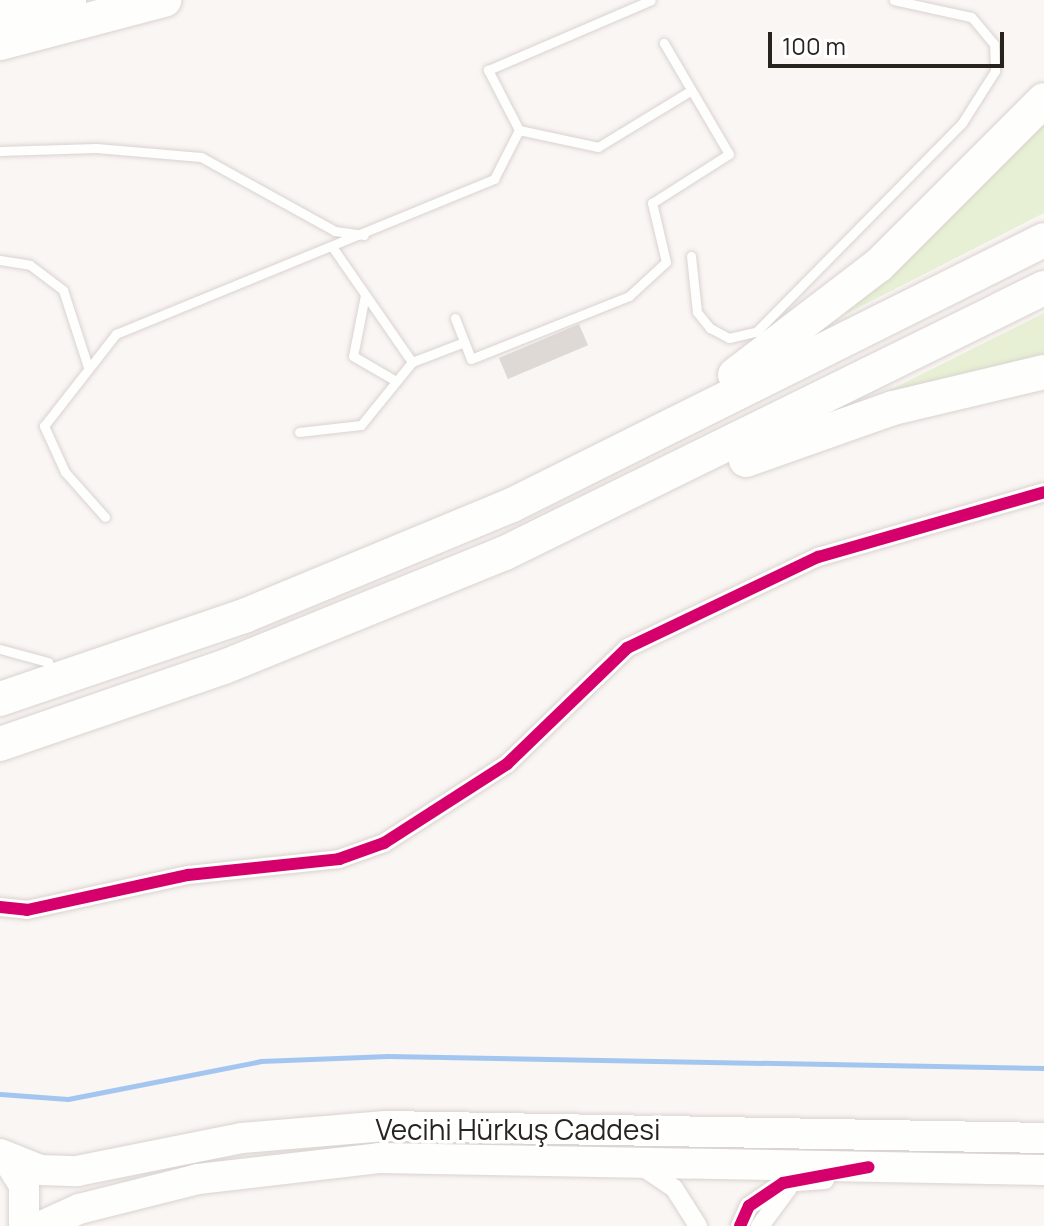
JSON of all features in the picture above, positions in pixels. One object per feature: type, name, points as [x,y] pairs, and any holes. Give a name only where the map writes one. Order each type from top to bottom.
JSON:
[{"type":"highway","points":[[0,16],[69,0]]},
{"type":"highway","points":[[0,43],[164,0]]},
{"type":"highway","points":[[512,505],[748,367],[831,308],[1044,100]]},
{"type":"highway","points":[[0,699],[400,554],[512,505],[1044,240]]},
{"type":"highway","points":[[326,628],[578,520],[1044,288]]},
{"type":"highway","points":[[0,747],[326,628],[522,562],[817,432],[1044,372]]},
{"type":"highway","points":[[0,678],[400,554]]},
{"type":"main road","name":"Vecihi Hürkuş Caddesi","points":[[5,1158],[77,1171],[242,1138],[386,1126],[1044,1138]]},
{"type":"main road","points":[[5,1158],[24,1185],[24,1226]]},
{"type":"main road","name":"Vecihi Hürkuş Caddesi","points":[[42,1226],[136,1193],[265,1167],[379,1158],[631,1160],[1044,1170]]},
{"type":"street","points":[[0,907],[27,910],[188,875],[339,859],[384,843],[507,764],[627,648],[818,557],[1044,492]]},
{"type":"street","points":[[631,1160],[674,1188],[698,1226]]},
{"type":"street","points":[[740,1226],[764,1193],[796,1181],[869,1167]]},
{"type":"street","points":[[760,1226],[796,1181]]},
{"type":"lane","points":[[519,130],[488,70],[651,0]]},
{"type":"lane","points":[[691,256],[697,312],[710,328],[729,338],[756,332],[962,123],[995,71],[994,44],[971,17],[894,0]]},
{"type":"lane","points":[[455,318],[471,359],[629,296],[666,262],[652,203],[729,154],[664,43]]},
{"type":"lane","points":[[519,130],[598,147],[690,91]]},
{"type":"lane","points":[[105,517],[65,472],[44,426],[116,334],[365,236],[494,179],[519,130]]},
{"type":"lane","points":[[0,151],[96,148],[201,157],[335,231],[365,236]]},
{"type":"lane","points":[[333,248],[412,362]]},
{"type":"lane","points":[[0,260],[30,265],[63,290],[88,367]]},
{"type":"lane","points":[[365,295],[353,356],[396,381]]},
{"type":"lane","points":[[299,432],[361,425],[412,362],[464,342]]},
{"type":"lane","points":[[0,649],[48,662]]},
{"type":"green space","points":[[1044,110],[1044,213],[846,314],[842,308]]},
{"type":"green space","points":[[1044,313],[1044,360],[884,393]]},
{"type":"building","points":[[579,324],[588,345],[508,379],[499,358]]},
{"type":"waterway","points":[[0,1094],[68,1099],[261,1061],[388,1056],[1044,1068]]},
{"type":"cycle path","points":[[0,907],[27,910],[188,875],[339,859],[384,843],[507,764],[627,648],[818,557],[1044,492]]},
{"type":"cycle path","points":[[740,1226],[749,1206],[783,1183],[869,1167]]}]
